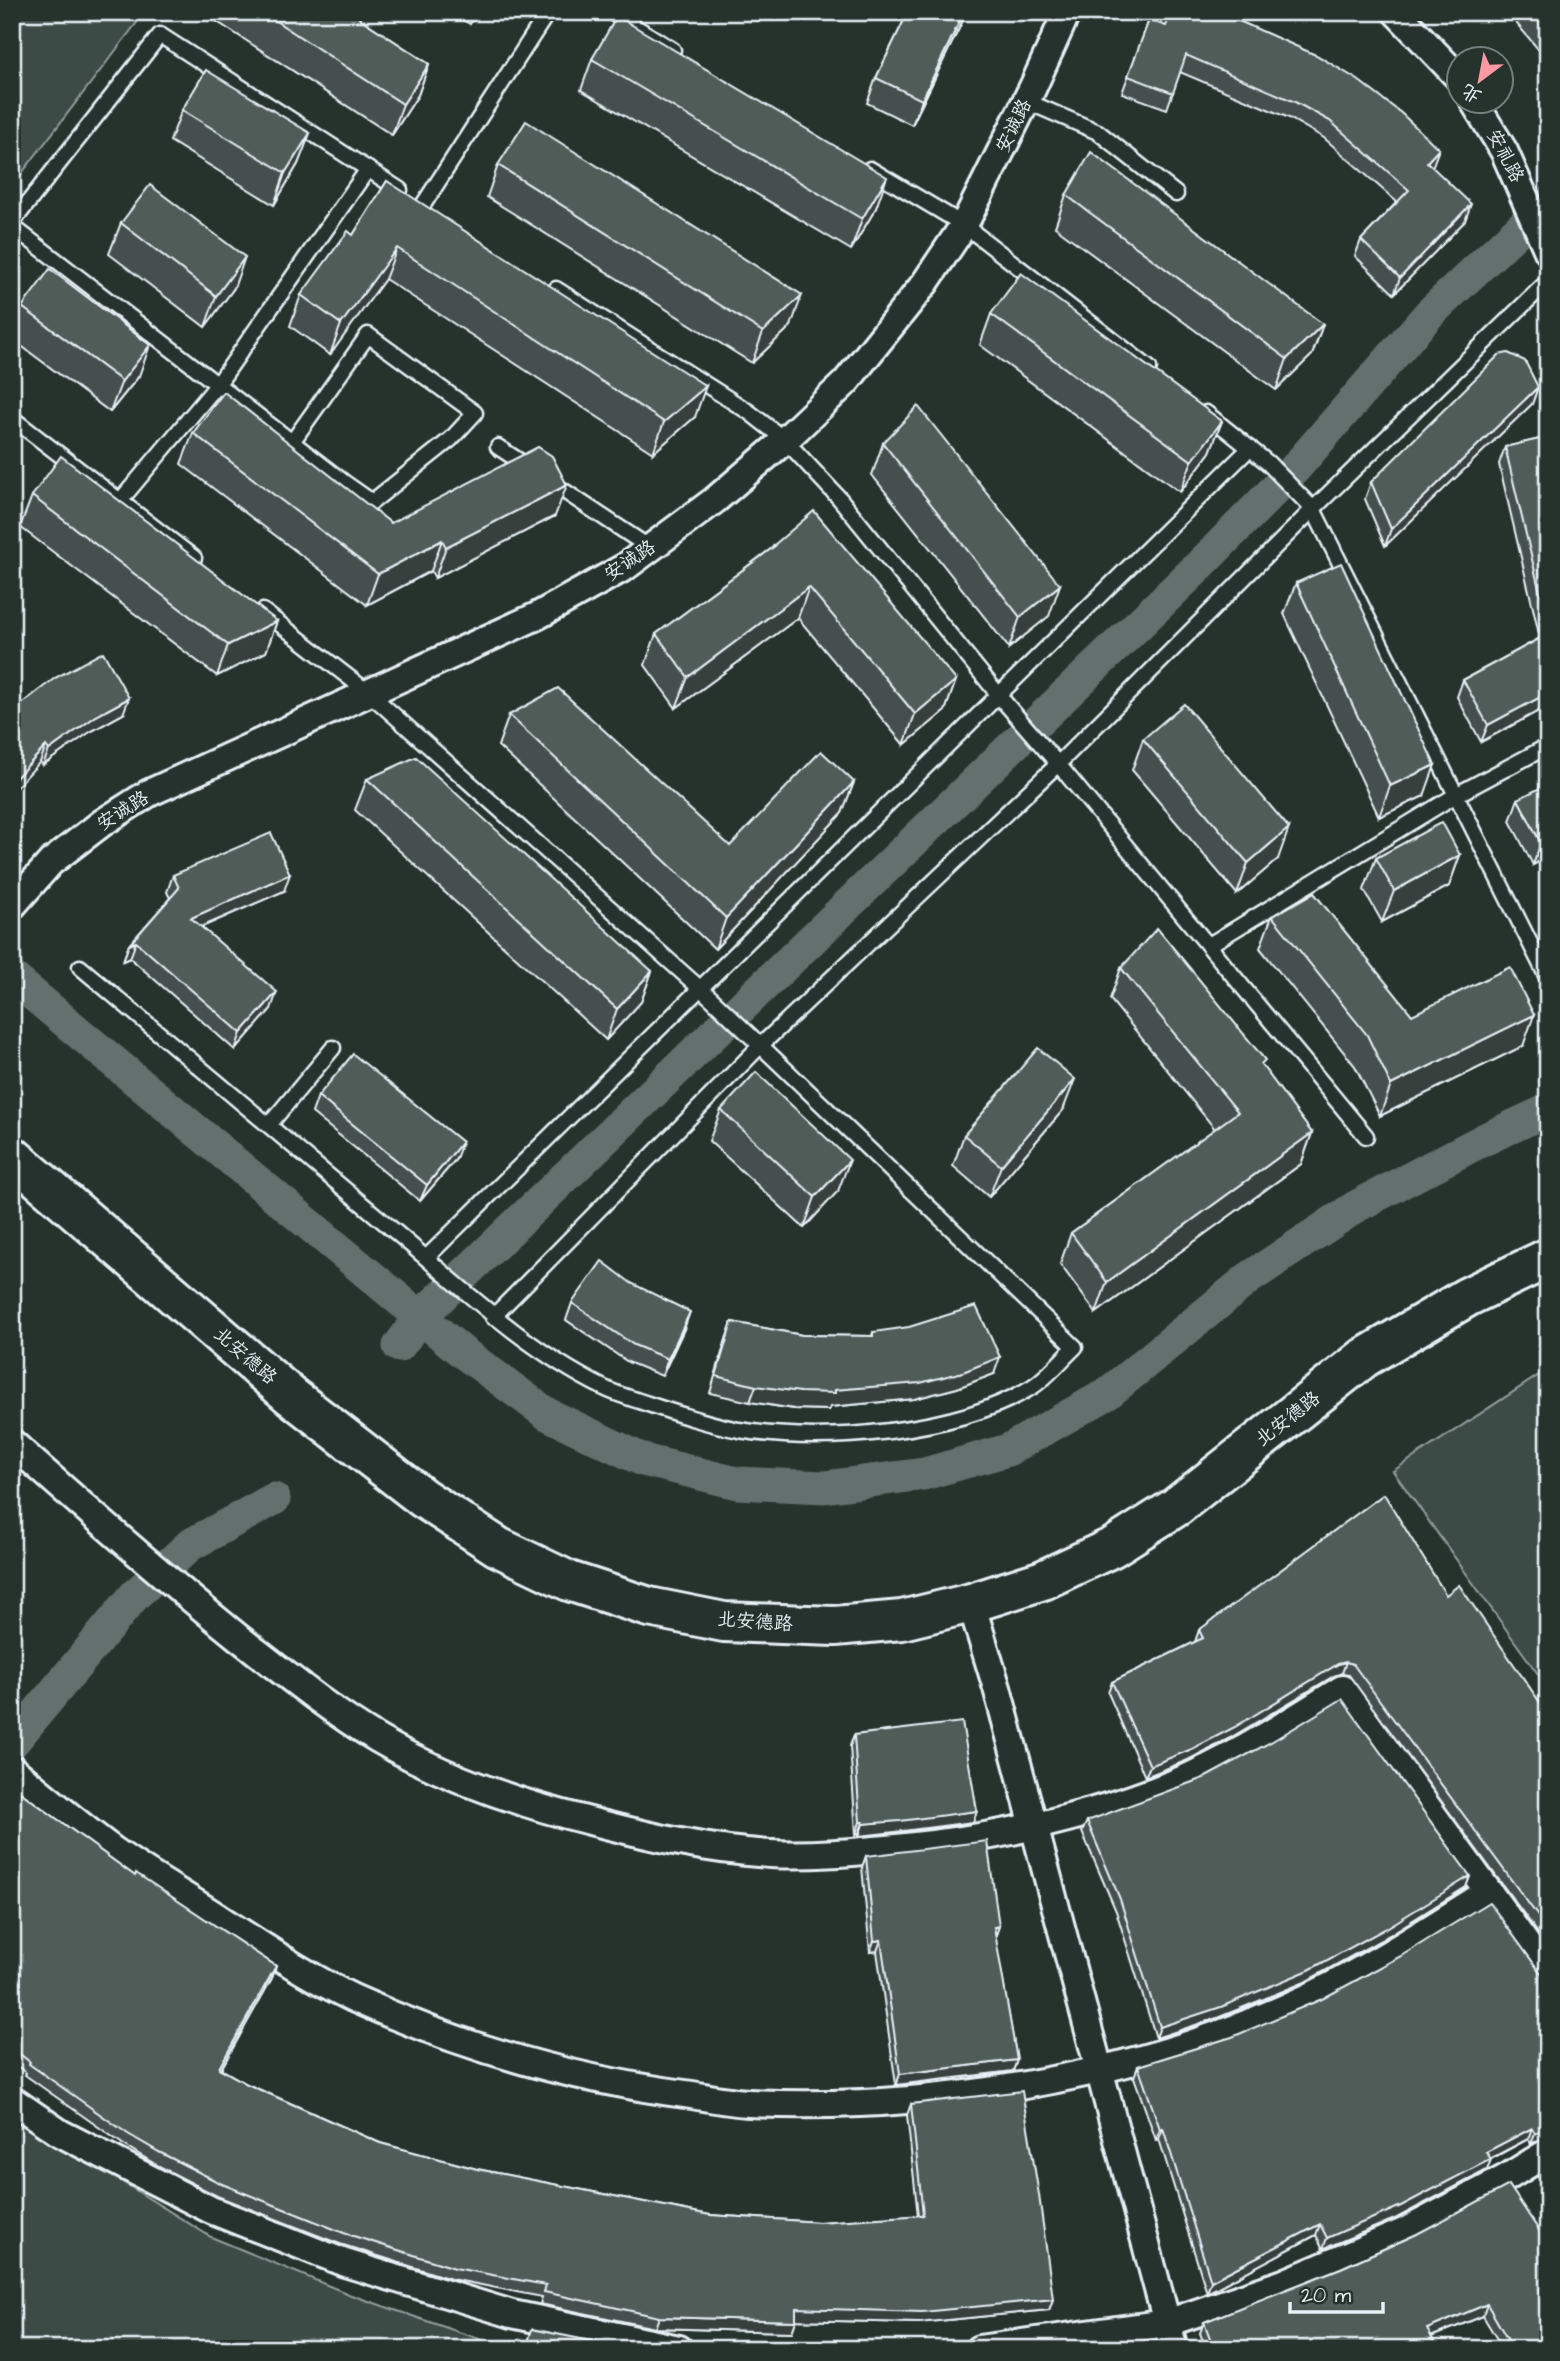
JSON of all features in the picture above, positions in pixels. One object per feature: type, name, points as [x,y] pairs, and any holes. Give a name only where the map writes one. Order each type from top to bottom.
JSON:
[{"type":"street","name":"安诚路","points":[[12,906],[51,862],[102,823],[149,793],[537,616],[625,567],[715,500],[785,440],[846,382],[925,283],[964,225],[1067,12]]},
{"type":"street","points":[[1396,12],[1444,62]]},
{"type":"street","name":"安礼路","points":[[1483,116],[1522,187],[1544,242]]},
{"type":"street","name":"北安德路","points":[[12,1156],[291,1396],[423,1498],[498,1547],[569,1581],[649,1607],[724,1622],[835,1626],[902,1620],[971,1603],[1043,1580],[1113,1546],[1176,1507],[1364,1358],[1467,1297],[1548,1258]]},
{"type":"street","points":[[12,1443],[186,1595],[290,1678],[377,1738],[462,1782],[563,1814],[677,1843],[770,1854],[846,1853],[934,1844],[1033,1828],[1173,1783],[1246,1749],[1342,1689],[1548,1974]]},
{"type":"street","points":[[971,1603],[997,1688],[1174,2349]]},
{"type":"street","points":[[19,1774],[114,1850],[281,1958],[351,1997],[523,2062],[630,2087],[747,2103],[883,2102],[1007,2088],[1098,2070],[1180,2048],[1286,2008],[1393,1952],[1488,1892]]},
{"type":"street","points":[[12,2099],[61,2133],[211,2210],[345,2263],[512,2314],[679,2349]]},
{"type":"street","points":[[979,2349],[1167,2323],[1284,2283],[1404,2232],[1506,2178],[1548,2152]]},
{"type":"lane","points":[[292,442],[368,335],[475,413],[451,439],[372,502],[292,442],[12,225],[160,35],[428,209],[548,12]]},
{"type":"lane","points":[[611,12],[681,54]]},
{"type":"lane","points":[[1026,101],[1098,132],[1176,194]]},
{"type":"lane","points":[[855,160],[964,225],[1165,380]]},
{"type":"lane","points":[[120,501],[218,384],[368,169]]},
{"type":"lane","points":[[539,279],[749,412],[785,440],[841,499],[1002,699],[1366,1136]]},
{"type":"lane","points":[[493,1317],[755,1040],[1058,764],[1313,509],[1548,281]]},
{"type":"lane","points":[[1197,406],[1250,447],[1313,509],[1548,979]]},
{"type":"lane","points":[[15,426],[120,501],[207,568]]},
{"type":"lane","points":[[498,447],[650,548]]},
{"type":"lane","points":[[427,1257],[699,989],[1002,699],[1250,447]]},
{"type":"lane","points":[[80,967],[427,1257],[493,1317],[548,1355],[605,1389],[680,1415],[740,1430],[801,1435],[853,1435],[921,1426],[984,1410],[1034,1386],[1075,1347],[712,999],[369,693],[250,601]]},
{"type":"lane","points":[[1209,946],[1456,795],[1548,746]]},
{"type":"lane","points":[[270,1125],[333,1048]]},
{"type":"shaded area","points":[[12,12],[145,12],[12,186]]},
{"type":"shaded area","points":[[1548,1369],[1548,1688],[1393,1471]]},
{"type":"shaded area","points":[[12,2105],[63,2145],[211,2237],[351,2295],[500,2346],[499,2349],[12,2349]]},
{"type":"building","points":[[262,12],[350,12],[429,64],[403,104]]},
{"type":"building","points":[[908,12],[964,12],[922,100],[876,78]]},
{"type":"building","points":[[1171,12],[1215,12],[1230,17],[1318,56],[1358,80],[1401,113],[1439,149],[1427,162],[1471,204],[1400,278],[1361,240],[1409,190],[1330,121],[1295,102],[1186,55],[1173,93],[1128,76],[1149,20],[1166,26]]},
{"type":"building","points":[[1533,12],[1548,12],[1548,30]]},
{"type":"building","points":[[617,16],[887,177],[862,219],[592,59]]},
{"type":"building","points":[[206,70],[310,133],[285,173],[182,110]]},
{"type":"building","points":[[526,121],[802,295],[763,332],[498,165]]},
{"type":"building","points":[[1091,152],[1323,324],[1287,359],[1066,195]]},
{"type":"building","points":[[387,181],[706,386],[664,422],[397,248],[341,324],[301,295],[348,231],[353,235]]},
{"type":"building","points":[[150,185],[245,257],[216,296],[121,223]]},
{"type":"building","points":[[50,269],[150,345],[122,381],[22,307]]},
{"type":"building","points":[[1021,273],[1222,421],[1192,461],[991,314]]},
{"type":"building","points":[[1508,353],[1525,361],[1538,387],[1391,529],[1371,482],[1499,355]]},
{"type":"building","points":[[224,392],[391,523],[538,447],[552,456],[567,485],[446,547],[442,540],[378,574],[193,433]]},
{"type":"building","points":[[918,406],[1060,585],[1020,617],[883,443]]},
{"type":"building","points":[[1548,437],[1548,626],[1505,447]]},
{"type":"building","points":[[61,456],[277,621],[228,645],[32,496]]},
{"type":"building","points":[[814,511],[956,680],[915,714],[809,587],[688,677],[656,634],[775,546]]},
{"type":"building","points":[[1341,563],[1435,765],[1390,786],[1296,583]]},
{"type":"building","points":[[1548,634],[1548,693],[1488,725],[1463,680]]},
{"type":"building","points":[[103,652],[129,698],[96,716],[49,750],[46,746],[12,782],[12,711],[55,678]]},
{"type":"building","points":[[558,688],[730,846],[821,751],[854,782],[726,918],[509,715]]},
{"type":"building","points":[[1184,704],[1289,828],[1248,863],[1143,739]]},
{"type":"building","points":[[416,757],[652,971],[617,1009],[367,779]]},
{"type":"building","points":[[1548,784],[1548,839],[1541,843],[1518,799]]},
{"type":"building","points":[[1442,822],[1460,855],[1394,891],[1376,858]]},
{"type":"building","points":[[271,833],[290,874],[191,918],[277,992],[241,1033],[136,942],[129,945],[179,888],[173,875]]},
{"type":"building","points":[[1314,893],[1412,1015],[1510,967],[1534,1015],[1391,1085],[1367,1035],[1272,916]]},
{"type":"building","points":[[1157,928],[1265,1060],[1261,1064],[1312,1133],[1107,1282],[1071,1233],[1238,1112],[1121,968]]},
{"type":"building","points":[[1038,1048],[1075,1079],[1001,1166],[964,1135]]},
{"type":"building","points":[[353,1054],[462,1142],[427,1185],[318,1096]]},
{"type":"building","points":[[756,1072],[850,1160],[815,1197],[721,1110]]},
{"type":"building","points":[[602,1261],[631,1283],[690,1312],[668,1359],[634,1345],[572,1303]]},
{"type":"building","points":[[976,1306],[1000,1357],[963,1372],[920,1383],[835,1390],[835,1393],[756,1386],[716,1376],[732,1322],[802,1335],[873,1336],[873,1332],[909,1327]]},
{"type":"building","points":[[1384,1494],[1446,1595],[1459,1585],[1548,1714],[1548,1930],[1353,1664],[1338,1664],[1235,1727],[1150,1766],[1112,1682],[1203,1638],[1199,1630]]},
{"type":"building","points":[[1342,1699],[1470,1876],[1385,1929],[1309,1970],[1221,2007],[1160,2027],[1120,1899],[1087,1821],[1206,1777]]},
{"type":"building","points":[[962,1722],[977,1811],[900,1821],[860,1822],[854,1735]]},
{"type":"building","points":[[12,1786],[135,1876],[136,1873],[276,1966],[219,2068],[247,2084],[380,2143],[477,2169],[710,2215],[819,2222],[923,2215],[911,2104],[1022,2091],[1053,2299],[922,2312],[796,2308],[796,2321],[659,2317],[544,2292],[546,2285],[455,2268],[344,2233],[222,2184],[128,2134],[29,2064],[30,2062],[12,2048]]},
{"type":"building","points":[[987,1841],[999,1926],[994,1927],[1017,2060],[900,2074],[881,1940],[874,1941],[866,1856]]},
{"type":"building","points":[[1489,1902],[1540,1972],[1548,1977],[1548,2127],[1535,2133],[1532,2128],[1486,2152],[1491,2159],[1401,2206],[1327,2238],[1320,2224],[1211,2281],[1163,2128],[1160,2129],[1138,2066],[1232,2037],[1322,1999],[1401,1956]]},
{"type":"building","points":[[1509,2185],[1548,2244],[1548,2349],[1513,2349],[1487,2304],[1427,2329],[1438,2349],[1214,2349],[1204,2322],[1341,2268],[1415,2235]]},
{"type":"building","points":[[532,2329],[630,2349],[526,2349]]},
{"type":"waterway","points":[[399,1346],[420,1317],[1195,570],[1291,473],[1429,314],[1548,202]]},
{"type":"waterway","points":[[12,977],[461,1351],[547,1414],[643,1460],[737,1483],[824,1487],[924,1474],[1008,1450],[1107,1394],[1249,1278],[1357,1206],[1483,1140],[1548,1110]]},
{"type":"waterway","points":[[12,1743],[135,1595],[190,1545],[274,1499]]}]
